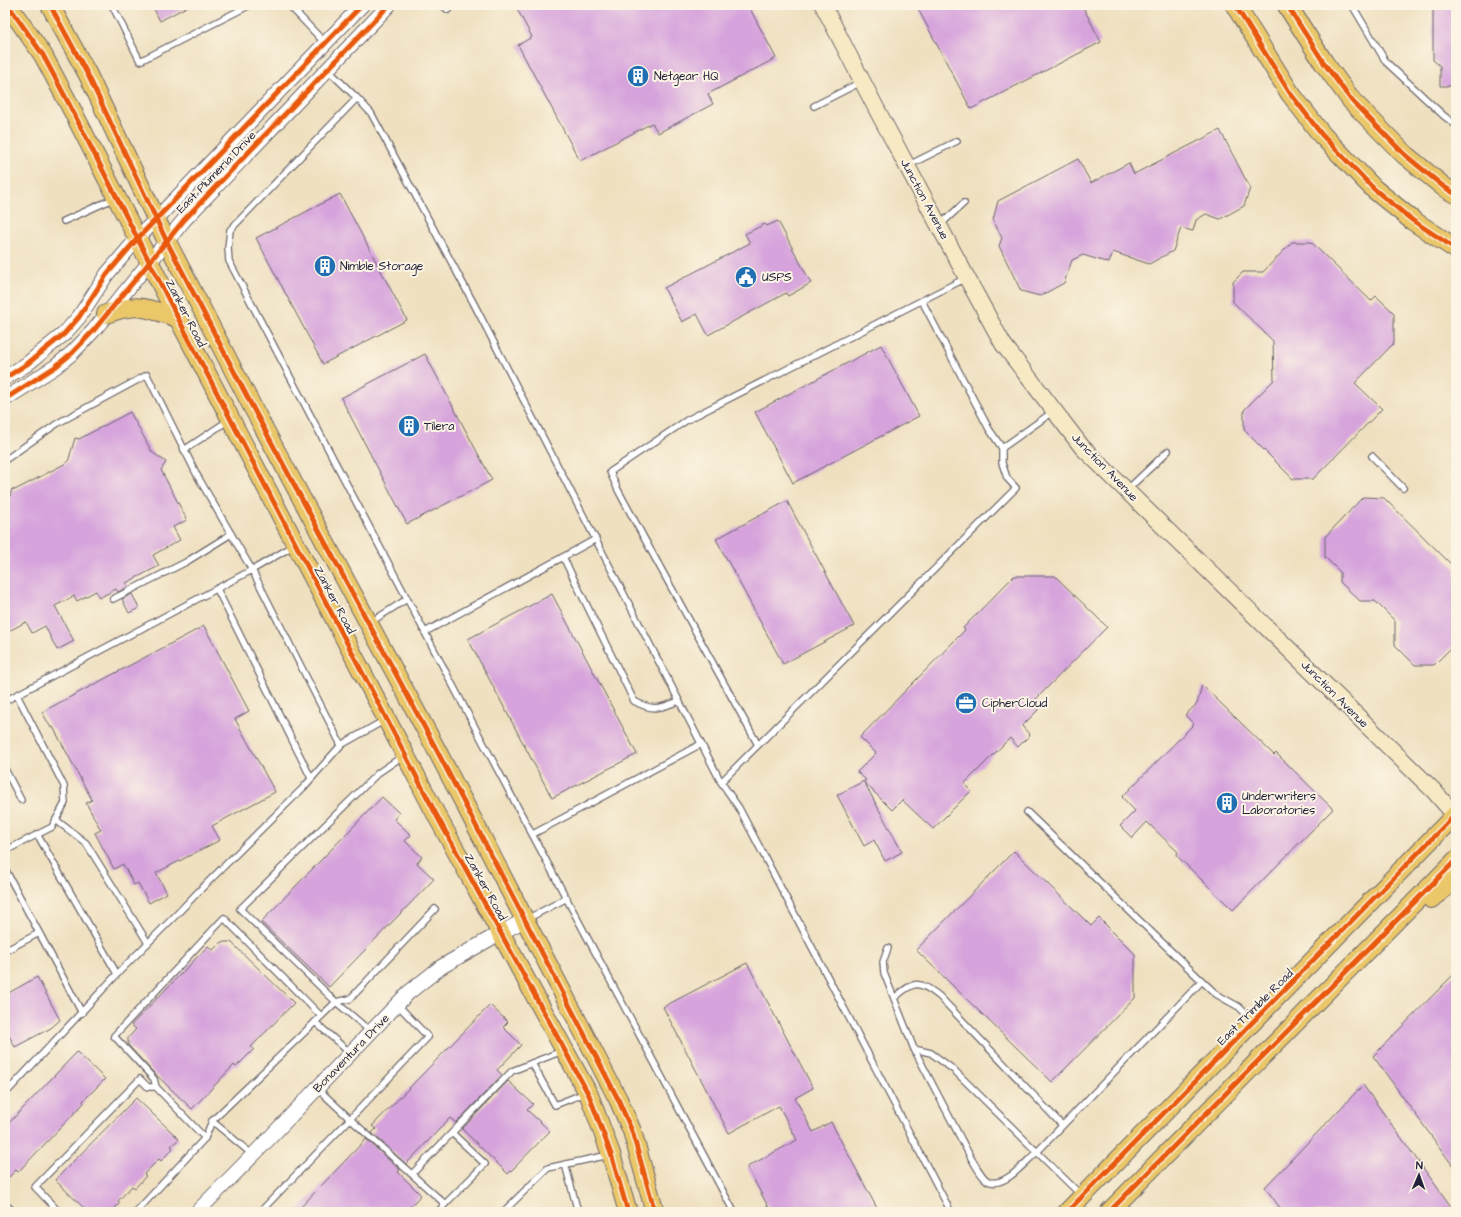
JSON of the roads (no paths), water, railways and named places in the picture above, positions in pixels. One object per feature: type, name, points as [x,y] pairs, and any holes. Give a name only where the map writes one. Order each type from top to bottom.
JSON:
[{"type":"highway","points":[[1234,5],[1290,93],[1322,135],[1374,189],[1412,220],[1456,249]]},
{"type":"highway","points":[[1287,5],[1324,63],[1352,101],[1405,155],[1444,187],[1456,194]]},
{"type":"main road","name":"Zanker Road","points":[[8,5],[43,55],[115,198],[386,720],[500,933],[588,1092],[611,1154],[628,1212]]},
{"type":"main road","name":"Zanker Road","points":[[50,5],[88,76],[156,218],[253,408],[438,752],[618,1099],[632,1131],[655,1212]]},
{"type":"main road","name":"Junction Avenue","points":[[823,5],[907,166],[1003,344],[1082,447],[1433,790],[1456,815]]},
{"type":"main road","points":[[106,314],[121,308],[135,307],[152,309],[178,318]]},
{"type":"main road","name":"East Trimble Road","points":[[1067,1212],[1456,815]]},
{"type":"main road","points":[[1110,1212],[1456,860]]},
{"type":"main road","points":[[1361,957],[1456,879]]},
{"type":"street","name":"East Plumeria Drive","points":[[5,378],[27,364],[64,334],[79,317],[107,274],[156,218],[362,5]]},
{"type":"street","name":"East Plumeria Drive","points":[[5,399],[55,367],[72,353],[168,242],[184,220],[389,5]]},
{"type":"street","points":[[325,44],[339,57]]},
{"type":"street","name":"Bonaventura Drive","points":[[197,1212],[419,983],[441,967],[525,920]]},
{"type":"lane","points":[[112,5],[140,61],[250,5]]},
{"type":"lane","points":[[289,5],[325,44]]},
{"type":"lane","points":[[442,5],[448,10]]},
{"type":"lane","points":[[1352,5],[1386,62],[1444,116],[1456,125]]},
{"type":"lane","points":[[328,70],[371,113],[441,242],[721,782],[739,808],[951,1212]]},
{"type":"lane","points":[[814,106],[863,81]]},
{"type":"lane","points":[[357,98],[230,230],[228,248],[229,261],[407,599],[734,1212]]},
{"type":"lane","points":[[907,166],[957,141]]},
{"type":"lane","points":[[64,221],[115,198]]},
{"type":"lane","points":[[939,226],[964,203]]},
{"type":"lane","points":[[758,745],[640,531],[610,472],[687,420],[967,278]]},
{"type":"lane","points":[[721,782],[1016,488],[1007,478],[1002,463],[1002,448],[988,429],[922,301]]},
{"type":"lane","points":[[5,460],[58,423],[147,375],[198,477],[252,570],[341,745]]},
{"type":"lane","points":[[1002,448],[1054,410]]},
{"type":"lane","points":[[184,450],[230,419]]},
{"type":"lane","points":[[1127,490],[1168,451]]},
{"type":"lane","points":[[1372,456],[1403,488]]},
{"type":"lane","points":[[113,599],[186,562],[231,534]]},
{"type":"lane","points":[[425,632],[596,539]]},
{"type":"lane","points":[[5,701],[217,589],[295,545]]},
{"type":"lane","points":[[563,557],[634,701],[647,708],[658,708],[679,701]]},
{"type":"lane","points":[[217,589],[311,778]]},
{"type":"lane","points":[[369,623],[407,599]]},
{"type":"lane","points":[[5,851],[52,827],[65,803],[64,786],[17,695]]},
{"type":"lane","points":[[5,1094],[117,974],[311,778],[341,745],[386,720]]},
{"type":"lane","points":[[533,834],[702,744]]},
{"type":"lane","points":[[371,1031],[336,1002],[240,908],[378,773],[405,755]]},
{"type":"lane","points":[[5,769],[21,800]]},
{"type":"lane","points":[[1027,812],[1202,981],[1216,994],[1239,1007],[1253,1022]]},
{"type":"lane","points":[[56,820],[86,843],[148,943]]},
{"type":"lane","points":[[37,834],[117,974]]},
{"type":"lane","points":[[5,869],[82,1012]]},
{"type":"lane","points":[[525,920],[567,898]]},
{"type":"lane","points":[[136,1212],[205,1138],[212,1121],[336,1002],[350,999],[436,909]]},
{"type":"lane","points":[[205,1138],[156,1087],[154,1079],[114,1036],[224,918],[321,1016]]},
{"type":"lane","points":[[5,951],[39,933]]},
{"type":"lane","points":[[888,948],[883,962],[884,973],[914,1049],[971,1158],[982,1175],[989,1181],[995,1182],[1008,1179],[1037,1152],[1202,981]]},
{"type":"lane","points":[[894,998],[910,985],[927,987],[939,996],[1062,1125]]},
{"type":"lane","points":[[260,1212],[428,1037],[397,1004]]},
{"type":"lane","points":[[314,1022],[350,1053]]},
{"type":"lane","points":[[914,1049],[931,1054],[954,1070],[1082,1197]]},
{"type":"lane","points":[[412,1174],[512,1071],[564,1050]]},
{"type":"lane","points":[[532,1063],[555,1105],[588,1092]]},
{"type":"lane","points":[[59,1212],[35,1187],[140,1079],[148,1087],[156,1087]]},
{"type":"lane","points":[[317,1088],[446,1204]]},
{"type":"lane","points":[[212,1121],[253,1155]]},
{"type":"lane","points":[[438,1212],[485,1164],[452,1133]]},
{"type":"lane","points":[[503,1212],[548,1168],[611,1154]]},
{"type":"lane","points":[[565,1164],[578,1212]]},
{"type":"lane","points":[[5,1204],[11,1211]]},
{"type":"place","name":"Netgear HQ","points":[[638,76]]},
{"type":"place","name":"Nimble Storage","points":[[325,266]]},
{"type":"place","name":"USPS","points":[[746,277]]},
{"type":"place","name":"Tilera","points":[[409,426]]},
{"type":"place","name":"CipherCloud","points":[[966,703]]},
{"type":"place","name":"Underwriters Laboratories","points":[[1227,803]]}]
